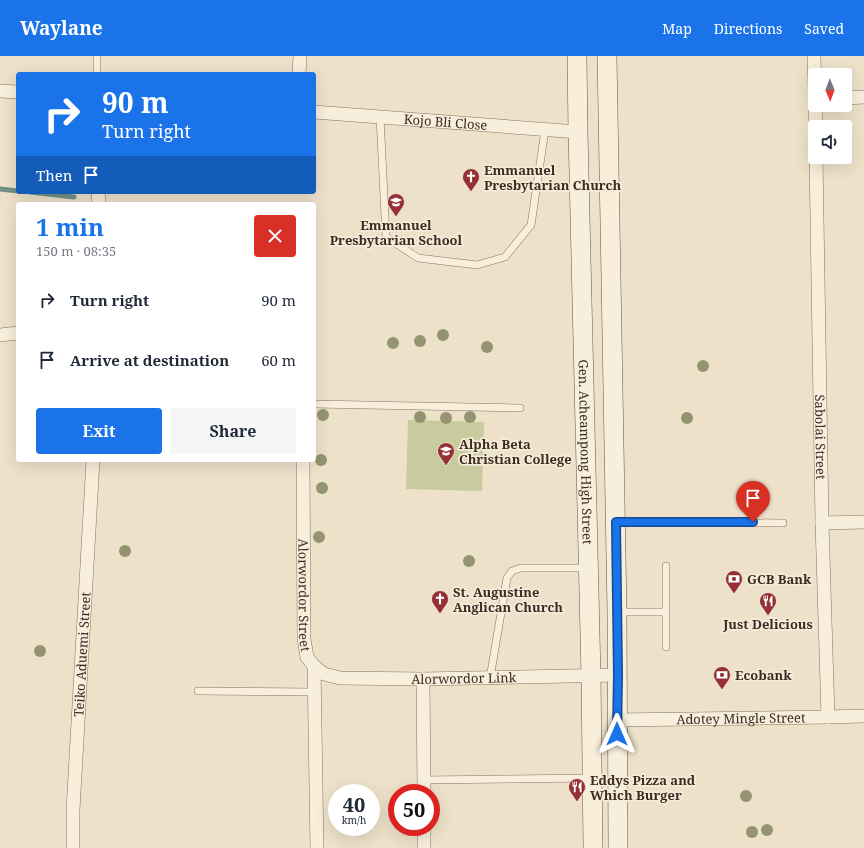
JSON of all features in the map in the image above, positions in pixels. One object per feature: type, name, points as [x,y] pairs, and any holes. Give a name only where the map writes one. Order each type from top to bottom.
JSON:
[{"type":"main road","name":"Gen. Acheampong High Street","points":[[577,56],[589,568],[593,848]]},
{"type":"main road","points":[[607,56],[616,522],[618,848]]},
{"type":"street","points":[[299,72],[300,56]]},
{"type":"street","points":[[814,56],[814,68]]},
{"type":"street","points":[[0,90],[16,92]]},
{"type":"street","points":[[852,98],[864,97]]},
{"type":"street","name":"Kojo Bli Close","points":[[316,112],[578,132]]},
{"type":"street","name":"Sabolai Street","points":[[816,164],[822,524],[828,717]]},
{"type":"street","points":[[0,335],[16,333]]},
{"type":"street","name":"Teiko Aduemi Street","points":[[73,848],[73,810],[92,462]]},
{"type":"street","name":"Alorwordor Street","points":[[303,462],[304,639],[308,656],[314,666],[317,848]]},
{"type":"street","points":[[822,524],[864,522]]},
{"type":"street","name":"Alorwordor Link","points":[[314,666],[324,674],[340,678],[423,679],[618,675]]},
{"type":"street","points":[[423,679],[424,784]]},
{"type":"street","name":"Adotey Mingle Street","points":[[617,720],[864,716]]},
{"type":"street","points":[[424,836],[424,848]]},
{"type":"lane","points":[[96,72],[97,56]]},
{"type":"lane","points":[[380,117],[386,237],[418,258],[477,265],[505,256],[531,225],[545,130]]},
{"type":"lane","points":[[316,404],[520,408]]},
{"type":"lane","points":[[616,522],[784,522]]},
{"type":"lane","points":[[666,566],[666,647]]},
{"type":"lane","points":[[490,678],[507,578],[512,571],[521,568],[589,568]]},
{"type":"lane","points":[[617,612],[666,612]]},
{"type":"lane","points":[[198,691],[314,692]]},
{"type":"lane","points":[[440,785],[592,778]]},
{"type":"green space","points":[[408,420],[484,422],[482,491],[406,489]]},
{"type":"waterway","points":[[0,189],[16,191]]},
{"type":"waterway","points":[[48,194],[74,197]]},
{"type":"place","name":"Emmanuel Presbytarian Church","points":[[471,192]]},
{"type":"place","name":"Emmanuel Presbytarian School","points":[[396,217]]},
{"type":"place","name":"Alpha Beta Christian College","points":[[446,466]]},
{"type":"place","name":"GCB Bank","points":[[734,594]]},
{"type":"place","name":"St. Augustine Anglican Church","points":[[440,614]]},
{"type":"place","name":"Just Delicious","points":[[768,616]]},
{"type":"place","name":"Ecobank","points":[[722,690]]},
{"type":"place","name":"Eddys Pizza and Which Burger","points":[[577,802]]},
{"type":"route","points":[[617,734],[618,675],[616,522],[753,522]]}]
